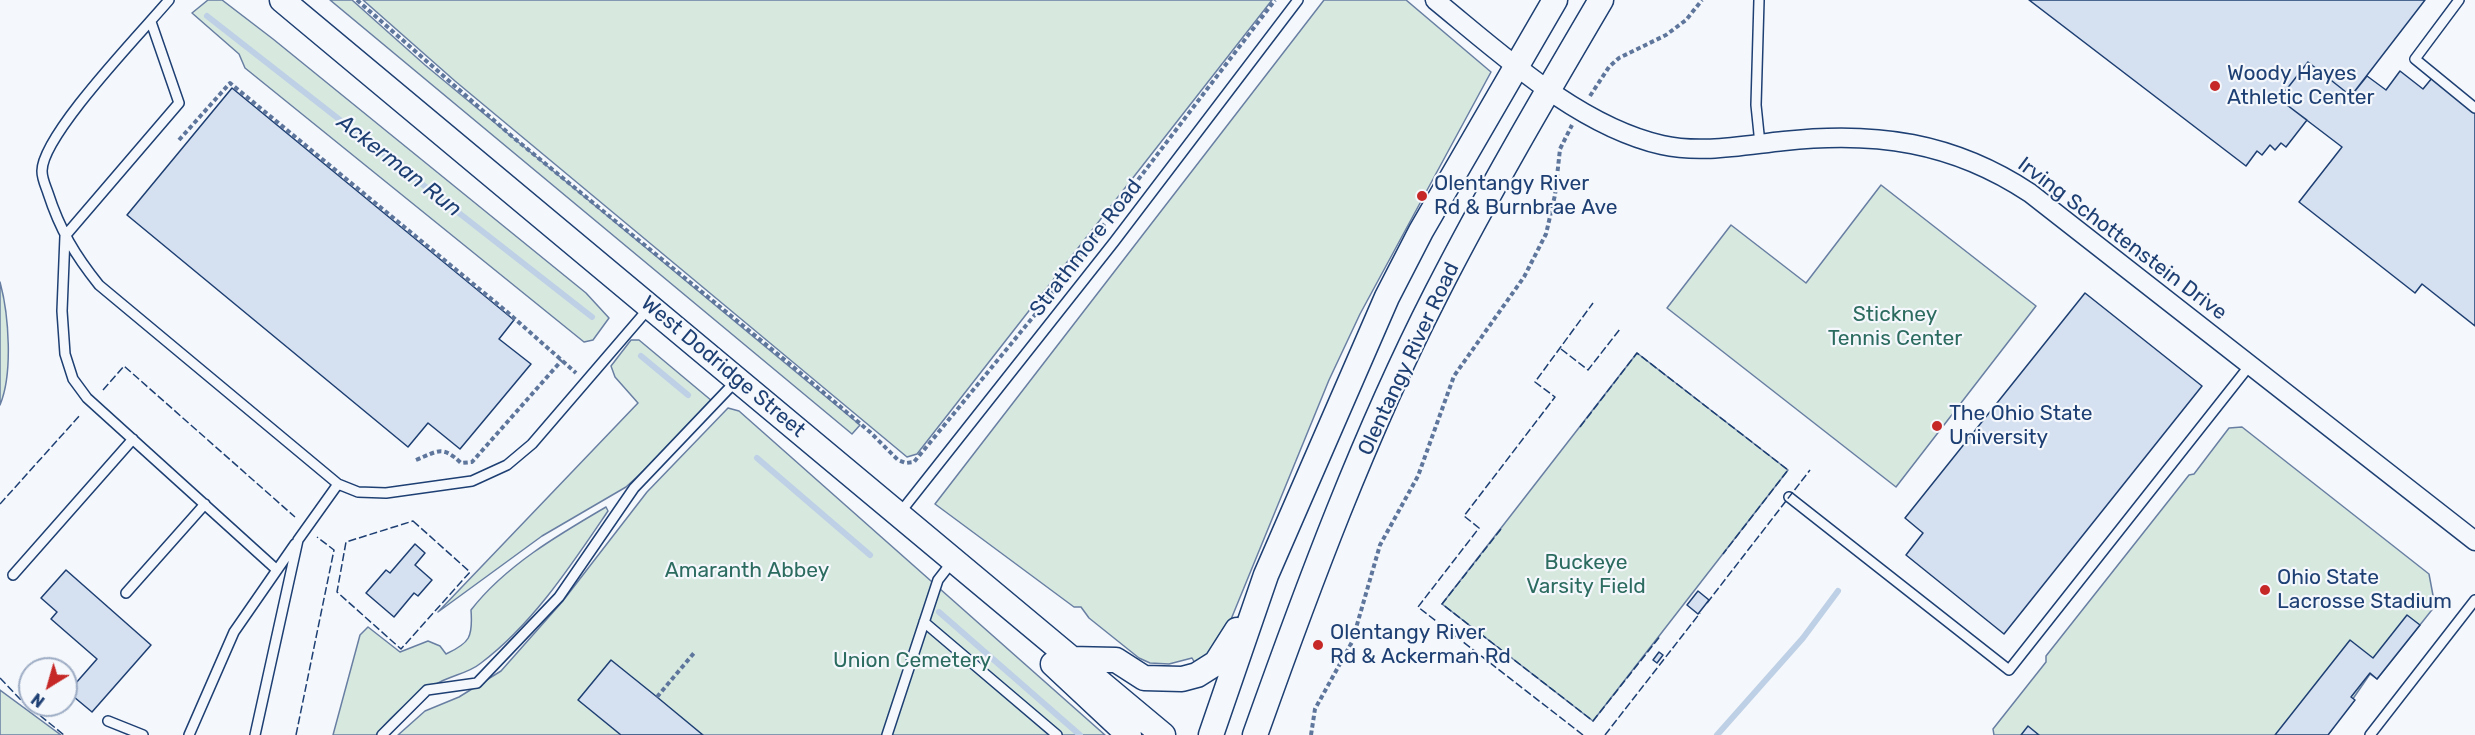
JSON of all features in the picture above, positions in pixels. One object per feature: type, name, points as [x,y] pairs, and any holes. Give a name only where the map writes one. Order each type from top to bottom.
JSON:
[{"type":"main road","name":"West Dodridge Street","points":[[282,0],[1163,735]]},
{"type":"main road","name":"Olentangy River Road","points":[[1211,735],[1266,575],[1387,297],[1421,231],[1555,0]]},
{"type":"main road","name":"Olentangy River Road","points":[[1255,735],[1305,596],[1387,401],[1435,296],[1549,89],[1601,0]]},
{"type":"main road","points":[[1070,659],[1116,660],[1144,678],[1166,680],[1197,675],[1216,663],[1225,651],[1266,575]]},
{"type":"main road","points":[[1015,611],[1047,657],[1129,735]]},
{"type":"street","name":"Irving Schottenstein Drive","points":[[1435,0],[1549,89],[1581,110],[1637,138],[1690,149],[1801,139],[1892,140],[1931,148],[1977,162],[2030,193],[2475,541]]},
{"type":"lane","points":[[169,0],[60,128],[43,156],[41,174],[73,252],[99,285],[338,484],[358,492],[386,493],[471,482],[507,465],[532,444],[650,306]]},
{"type":"lane","name":"Strathmore Road","points":[[898,514],[1107,252],[1298,0]]},
{"type":"lane","points":[[1760,0],[1756,105],[1760,144]]},
{"type":"lane","points":[[2459,0],[2415,59],[2475,108]]},
{"type":"lane","points":[[151,22],[179,103],[66,236],[62,311],[65,354],[73,379],[87,398],[277,570]]},
{"type":"lane","points":[[1789,497],[2009,670],[2250,365]]},
{"type":"lane","points":[[382,735],[427,690],[477,683],[560,597],[634,488],[737,379]]},
{"type":"lane","points":[[13,575],[133,439]]},
{"type":"lane","points":[[189,735],[234,632],[338,484]]},
{"type":"lane","points":[[126,593],[205,504]]},
{"type":"lane","points":[[255,735],[298,540]]},
{"type":"lane","points":[[887,735],[938,580],[954,559]]},
{"type":"lane","points":[[2370,735],[2475,600]]},
{"type":"lane","points":[[924,622],[1057,735]]},
{"type":"lane","points":[[108,721],[142,735]]},
{"type":"path","points":[[357,0],[514,138],[791,365],[870,432],[898,460],[906,463],[914,462],[1038,311],[1275,0]]},
{"type":"path","points":[[1311,735],[1315,709],[1352,642],[1380,545],[1418,476],[1454,375],[1524,277],[1546,234],[1555,195],[1560,149],[1581,110],[1609,67],[1619,58],[1666,35],[1686,20],[1702,0]]},
{"type":"path","points":[[179,140],[230,83],[572,367],[583,384]]},
{"type":"path","points":[[416,460],[442,450],[449,452],[461,463],[472,462],[562,360]]},
{"type":"path","points":[[657,697],[694,654]]},
{"type":"green space","points":[[208,0],[222,0],[273,39],[586,293],[609,318],[593,340],[584,342],[245,68],[239,54],[192,13]]},
{"type":"green space","points":[[330,0],[352,0],[425,65],[860,425],[852,434]]},
{"type":"green space","points":[[363,0],[1272,0],[917,454],[907,457],[455,81]]},
{"type":"green space","points":[[1324,0],[1406,0],[1491,72],[1360,314],[1329,380],[1225,634],[1218,646],[1196,665],[1192,658],[1169,664],[1150,663],[1139,658],[1089,618],[1081,607],[1074,607],[935,504]]},
{"type":"green space","name":"Stickney Tennis Center","points":[[1881,185],[2036,306],[1896,487],[1667,308],[1731,225],[1806,283]]},
{"type":"green space","points":[[0,282],[6,311],[8,361],[7,377],[0,405]]},
{"type":"green space","points":[[631,340],[639,340],[712,401],[686,432],[626,487],[542,536],[438,612],[638,403],[615,377],[611,366]]},
{"type":"green space","name":"Buckeye Varsity Field","points":[[1637,353],[1788,470],[1593,721],[1442,604]]},
{"type":"green space","name":"Amaranth Abbey","points":[[728,408],[739,411],[1105,735],[398,735],[425,711],[459,697],[501,671],[562,602],[647,492]]},
{"type":"green space","name":"Ohio State Lacrosse Stadium","points":[[2242,427],[2429,574],[2435,606],[2377,679],[2370,674],[2328,735],[1994,735],[1993,729],[2046,662],[2046,656],[2189,475],[2194,474],[2229,428]]},
{"type":"green space","points":[[606,507],[608,511],[535,612],[500,647],[466,672],[440,682],[422,693],[390,719],[376,735],[333,735],[360,635],[368,627],[400,652],[428,641],[440,646],[446,654],[454,650],[468,638],[471,627],[471,610],[500,579],[533,552]]},
{"type":"green space","points":[[0,690],[18,703],[18,717],[37,717],[61,735],[0,735]]},
{"type":"building","name":"Woody Hayes Athletic Center","points":[[2029,0],[2425,0],[2351,96],[2308,62],[2279,99],[2307,120],[2286,147],[2281,143],[2275,150],[2270,145],[2262,155],[2257,151],[2246,166]]},
{"type":"building","points":[[2308,62],[2351,96],[2367,76],[2386,90],[2400,71],[2423,89],[2432,78],[2475,113],[2475,326],[2422,284],[2415,293],[2299,202],[2342,147],[2279,99]]},
{"type":"building","points":[[232,88],[514,320],[499,339],[531,364],[460,449],[428,423],[408,447],[127,215]]},
{"type":"building","points":[[2085,293],[2202,386],[2004,634],[1906,555],[1923,533],[1905,518]]},
{"type":"building","points":[[415,544],[425,553],[415,565],[432,580],[418,596],[414,593],[394,617],[366,593],[386,570],[390,573]]},
{"type":"building","points":[[66,570],[151,645],[92,712],[78,700],[78,681],[97,659],[51,619],[57,612],[41,598]]},
{"type":"building","points":[[1698,591],[1709,600],[1698,614],[1687,605]]},
{"type":"building","points":[[2407,615],[2420,625],[2377,679],[2370,673],[2351,697],[2355,700],[2328,735],[2275,735],[2350,640],[2373,658]]},
{"type":"building","points":[[1659,652],[1663,655],[1657,663],[1653,660]]},
{"type":"building","points":[[611,660],[703,735],[621,735],[578,700]]},
{"type":"building","points":[[2028,726],[2039,735],[2021,735]]},
{"type":"waterway","name":"Ackerman Run","points":[[207,16],[592,317]]},
{"type":"waterway","name":"Ackerman Run","points":[[641,356],[688,395]]},
{"type":"waterway","name":"Ackerman Run","points":[[757,458],[870,555]]},
{"type":"waterway","name":"Ackerman Run","points":[[1717,735],[1803,638],[1838,591]]},
{"type":"waterway","name":"Ackerman Run","points":[[939,612],[1080,735]]},
{"type":"fence","points":[[1583,735],[1418,607],[1479,528],[1464,516],[1555,397],[1535,382],[1593,303]]},
{"type":"fence","points":[[1561,349],[1588,370],[1620,329]]},
{"type":"fence","points":[[1580,427],[1637,353],[1788,470],[1723,554]]},
{"type":"fence","points":[[103,390],[124,366],[295,517]]},
{"type":"fence","points":[[0,504],[81,414]]},
{"type":"fence","points":[[1707,603],[1810,470]]},
{"type":"fence","points":[[413,521],[470,572],[401,649],[337,592],[346,542],[413,521]]},
{"type":"fence","points":[[1501,529],[1442,604],[1593,721],[1661,635]]},
{"type":"fence","points":[[296,735],[334,550],[317,537]]},
{"type":"fence","points":[[1605,735],[1700,613]]},
{"type":"fence","points":[[0,678],[21,700],[64,735]]},
{"type":"place","name":"Woody Hayes Athletic Center","points":[[2215,86]]},
{"type":"place","name":"Olentangy River Rd & Burnbrae Ave","points":[[1422,196]]},
{"type":"place","name":"The Ohio State University","points":[[1937,426]]},
{"type":"place","name":"Ohio State Lacrosse Stadium","points":[[2265,590]]},
{"type":"place","name":"Olentangy River Rd & Ackerman Rd","points":[[1318,645]]},
{"type":"park label","name":"Union Cemetery","points":[[912,661]]}]
